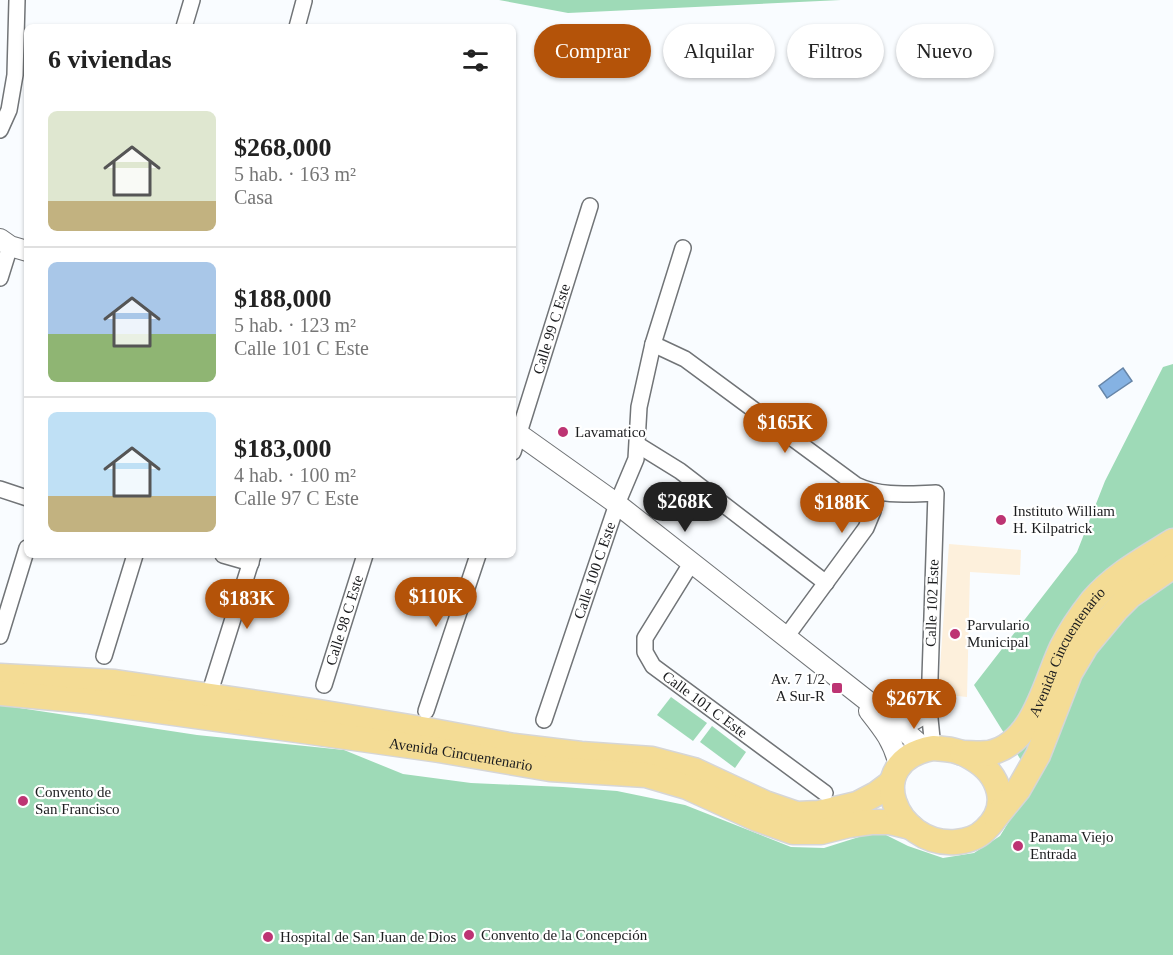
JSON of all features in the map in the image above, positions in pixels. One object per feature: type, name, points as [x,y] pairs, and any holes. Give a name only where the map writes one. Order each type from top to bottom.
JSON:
[{"type":"main road","name":"Avenida Cincuentenario","points":[[962,753],[988,753],[999,750],[1023,732],[1037,708],[1063,646],[1093,600],[1128,569],[1173,541]]},
{"type":"main road","points":[[1093,600],[1173,552]]},
{"type":"main road","name":"Avenida Cincuentenario","points":[[996,817],[1018,790],[1038,755],[1070,673],[1086,646],[1130,596],[1173,566]]},
{"type":"main road","name":"Avenida Cincuentenario","points":[[0,676],[115,682],[422,729],[514,746],[652,759],[694,770],[765,803],[797,814],[819,813],[857,804],[876,794],[896,773]]},
{"type":"main road","name":"Avenida Cincuentenario","points":[[0,693],[108,704],[416,747],[550,769],[645,775],[687,787],[757,819],[793,832],[821,832],[871,822],[890,822],[911,827]]},
{"type":"main road","points":[[929,749],[954,750],[962,753],[980,763],[996,782],[1000,799],[996,817],[982,833],[966,841],[947,843],[929,838],[911,827],[902,819],[897,810],[892,791],[896,773],[909,756],[929,749]]},
{"type":"street","points":[[0,130],[9,110],[15,75],[16,0]]},
{"type":"street","points":[[185,24],[192,0]]},
{"type":"street","points":[[298,24],[304,1]]},
{"type":"street","name":"Calle 99 C Este","points":[[516,435],[590,206]]},
{"type":"street","points":[[0,278],[12,245]]},
{"type":"street","name":"Calle 100 C Este","points":[[544,720],[617,504],[636,459],[639,407],[653,344],[683,248]]},
{"type":"street","points":[[653,344],[685,359],[856,485],[877,493],[866,528],[786,637]]},
{"type":"street","points":[[516,439],[617,504],[929,749]]},
{"type":"street","points":[[638,445],[680,471],[826,583]]},
{"type":"street","points":[[0,489],[24,497]]},
{"type":"street","name":"Calle 102 Este","points":[[877,493],[936,493],[929,749]]},
{"type":"street","points":[[0,636],[24,558]]},
{"type":"street","points":[[104,656],[134,558]]},
{"type":"street","name":"Calle 98 C Este","points":[[324,685],[364,558]]},
{"type":"street","points":[[426,711],[477,558]]},
{"type":"street","points":[[209,695],[252,559]]},
{"type":"street","name":"Calle 101 C Este","points":[[692,562],[645,638],[645,652],[653,666],[825,793]]},
{"type":"street","points":[[853,690],[895,749],[896,773]]},
{"type":"street","points":[[893,721],[905,723],[929,710]]},
{"type":"shaded area","name":"Parvulario Municipal","points":[[949,544],[1021,550],[1020,575],[970,572],[967,697],[938,694]]},
{"type":"green space","points":[[499,0],[841,0],[568,13]]},
{"type":"green space","points":[[1173,364],[1173,955],[0,955],[0,705],[197,735],[344,750],[403,774],[471,783],[617,791],[685,805],[791,847],[824,848],[878,831],[908,846],[943,858],[974,853],[1000,836],[1034,781],[974,685],[1077,552],[1105,481],[1163,367]]},
{"type":"green space","points":[[671,697],[707,723],[693,741],[657,715]]},
{"type":"green space","points":[[712,726],[746,752],[735,768],[700,742]]},
{"type":"water","points":[[1123,368],[1132,381],[1107,398],[1099,386]]},
{"type":"place","name":"Lavamatico","points":[[563,432]]},
{"type":"place","name":"Instituto William H. Kilpatrick","points":[[1001,520]]},
{"type":"place","name":"Parvulario Municipal","points":[[955,634]]},
{"type":"place","name":"Av. 7 1/2 A Sur-R","points":[[837,688]]},
{"type":"place","name":"Convento de San Francisco","points":[[23,801]]},
{"type":"place","name":"Panama Viejo Entrada","points":[[1018,846]]},
{"type":"place","name":"Convento de la Concepción","points":[[469,935]]},
{"type":"place","name":"Hospital de San Juan de Dios","points":[[268,937]]}]
